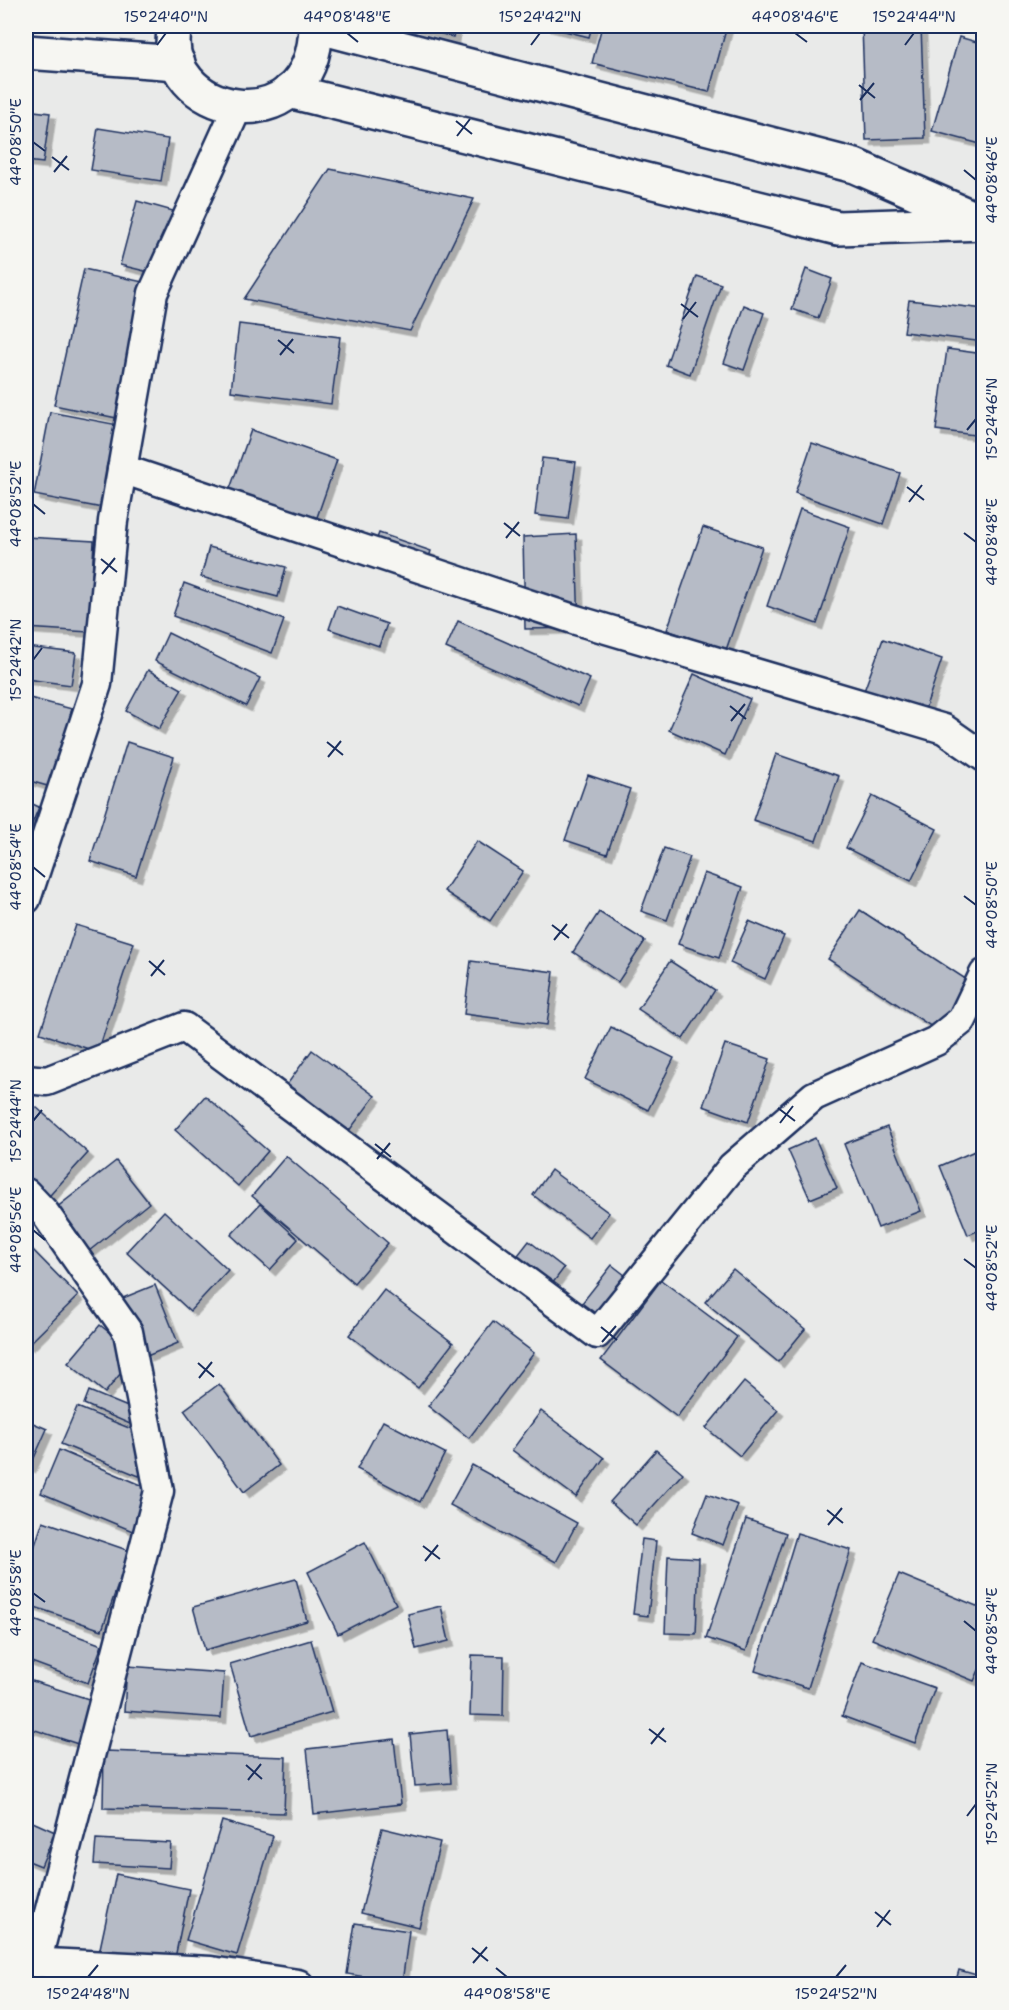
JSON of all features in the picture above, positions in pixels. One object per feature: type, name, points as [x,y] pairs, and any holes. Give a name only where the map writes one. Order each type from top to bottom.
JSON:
[{"type":"street","points":[[175,26],[172,34],[178,63],[191,85],[212,100],[237,108],[265,105],[290,91],[306,73],[312,58],[316,26],[855,166],[984,223]]},
{"type":"street","points":[[26,52],[178,63]]},
{"type":"street","points":[[290,91],[838,228],[984,223]]},
{"type":"street","points":[[26,899],[97,684],[113,521],[153,292],[237,108]]},
{"type":"street","points":[[122,470],[576,620],[944,729],[984,758]]},
{"type":"street","points":[[26,1079],[47,1081],[184,1027],[597,1334],[732,1167],[814,1096],[936,1041],[962,1020],[984,974]]},
{"type":"street","points":[[26,1193],[44,1212],[128,1332],[159,1491],[31,1963],[298,1984]]},
{"type":"building","points":[[414,26],[456,26],[453,37]]},
{"type":"building","points":[[545,26],[592,26],[589,37]]},
{"type":"building","points":[[602,26],[727,26],[709,92],[592,63]]},
{"type":"building","points":[[862,26],[921,26],[925,138],[866,140]]},
{"type":"building","points":[[959,37],[984,44],[984,145],[932,131]]},
{"type":"building","points":[[26,110],[50,113],[43,163],[26,161]]},
{"type":"building","points":[[98,128],[168,139],[161,181],[91,170]]},
{"type":"building","points":[[330,169],[474,199],[410,331],[244,299]]},
{"type":"building","points":[[137,201],[173,211],[157,274],[120,265]]},
{"type":"building","points":[[84,269],[161,286],[131,421],[54,405]]},
{"type":"building","points":[[806,269],[832,279],[818,318],[792,309]]},
{"type":"building","points":[[697,276],[721,284],[690,374],[666,365]]},
{"type":"building","points":[[909,300],[984,309],[984,342],[904,332]]},
{"type":"building","points":[[744,305],[764,313],[744,370],[724,363]]},
{"type":"building","points":[[239,324],[340,337],[331,404],[231,391]]},
{"type":"building","points":[[947,349],[984,354],[982,436],[936,430]]},
{"type":"building","points":[[50,412],[134,428],[118,511],[34,495]]},
{"type":"building","points":[[251,430],[337,460],[308,543],[221,514]]},
{"type":"building","points":[[812,443],[900,473],[883,524],[795,493]]},
{"type":"building","points":[[542,458],[576,462],[568,519],[535,515]]},
{"type":"building","points":[[800,509],[850,527],[817,624],[767,606]]},
{"type":"building","points":[[703,527],[762,547],[726,650],[667,630]]},
{"type":"building","points":[[379,533],[431,551],[426,567],[373,549]]},
{"type":"building","points":[[576,534],[579,628],[525,629],[523,537]]},
{"type":"building","points":[[26,537],[94,541],[89,632],[26,628]]},
{"type":"building","points":[[209,547],[286,567],[278,597],[201,577]]},
{"type":"building","points":[[184,583],[284,620],[272,653],[173,616]]},
{"type":"building","points":[[337,606],[387,624],[379,646],[329,629]]},
{"type":"building","points":[[458,621],[590,679],[578,706],[446,648]]},
{"type":"building","points":[[168,633],[260,678],[246,706],[155,661]]},
{"type":"building","points":[[883,639],[942,659],[918,730],[857,710]]},
{"type":"building","points":[[26,647],[76,653],[71,685],[26,679]]},
{"type":"building","points":[[148,670],[182,689],[159,729],[126,711]]},
{"type":"building","points":[[694,674],[750,699],[725,755],[669,730]]},
{"type":"building","points":[[26,697],[72,709],[51,787],[26,780]]},
{"type":"building","points":[[127,742],[174,757],[136,876],[90,861]]},
{"type":"building","points":[[776,754],[839,776],[816,841],[753,820]]},
{"type":"building","points":[[588,775],[630,789],[607,854],[565,840]]},
{"type":"building","points":[[872,796],[937,829],[911,881],[846,848]]},
{"type":"building","points":[[26,801],[39,807],[26,838]]},
{"type":"building","points":[[477,841],[523,871],[490,921],[444,891]]},
{"type":"building","points":[[664,848],[690,857],[667,920],[641,911]]},
{"type":"building","points":[[704,873],[743,887],[719,958],[678,944]]},
{"type":"building","points":[[860,910],[984,991],[952,1040],[828,959]]},
{"type":"building","points":[[599,912],[645,941],[618,982],[573,952]]},
{"type":"building","points":[[749,921],[784,936],[765,979],[730,963]]},
{"type":"building","points":[[76,925],[134,943],[98,1052],[40,1033]]},
{"type":"building","points":[[471,961],[554,972],[547,1025],[464,1014]]},
{"type":"building","points":[[670,961],[715,990],[683,1039],[638,1009]]},
{"type":"building","points":[[611,1027],[674,1058],[648,1110],[585,1079]]},
{"type":"building","points":[[725,1044],[770,1059],[748,1122],[703,1106]]},
{"type":"building","points":[[312,1050],[375,1096],[337,1147],[275,1101]]},
{"type":"building","points":[[205,1096],[268,1151],[238,1186],[175,1130]]},
{"type":"building","points":[[36,1107],[88,1153],[33,1214],[26,1208],[26,1118]]},
{"type":"building","points":[[887,1127],[921,1211],[878,1228],[844,1144]]},
{"type":"building","points":[[815,1138],[837,1188],[810,1199],[788,1150]]},
{"type":"building","points":[[984,1147],[984,1228],[968,1235],[940,1166]]},
{"type":"building","points":[[286,1156],[388,1243],[354,1283],[252,1196]]},
{"type":"building","points":[[116,1161],[149,1203],[84,1255],[51,1212]]},
{"type":"building","points":[[551,1170],[609,1213],[590,1238],[533,1195]]},
{"type":"building","points":[[260,1204],[298,1239],[270,1270],[231,1235]]},
{"type":"building","points":[[164,1211],[228,1270],[190,1311],[126,1252]]},
{"type":"building","points":[[529,1241],[564,1268],[540,1300],[504,1273]]},
{"type":"building","points":[[26,1243],[78,1296],[28,1345],[26,1343]]},
{"type":"building","points":[[612,1265],[644,1290],[599,1347],[567,1322]]},
{"type":"building","points":[[733,1269],[805,1329],[778,1362],[705,1302]]},
{"type":"building","points":[[661,1280],[737,1337],[677,1417],[601,1360]]},
{"type":"building","points":[[155,1285],[178,1343],[147,1356],[123,1298]]},
{"type":"building","points":[[384,1290],[453,1343],[418,1388],[349,1335]]},
{"type":"building","points":[[493,1322],[534,1353],[469,1438],[428,1406]]},
{"type":"building","points":[[100,1325],[136,1354],[105,1393],[68,1363]]},
{"type":"building","points":[[744,1382],[778,1410],[740,1456],[706,1428]]},
{"type":"building","points":[[219,1384],[279,1465],[244,1492],[184,1410]]},
{"type":"building","points":[[89,1391],[135,1410],[130,1424],[84,1404]]},
{"type":"building","points":[[77,1407],[154,1438],[139,1476],[61,1444]]},
{"type":"building","points":[[541,1411],[604,1458],[576,1497],[512,1450]]},
{"type":"building","points":[[26,1420],[47,1429],[30,1467],[26,1465]]},
{"type":"building","points":[[383,1421],[445,1453],[420,1502],[357,1469]]},
{"type":"building","points":[[59,1450],[153,1490],[135,1532],[41,1493]]},
{"type":"building","points":[[656,1450],[683,1473],[636,1525],[610,1502]]},
{"type":"building","points":[[472,1465],[577,1523],[556,1562],[450,1505]]},
{"type":"building","points":[[707,1494],[738,1505],[723,1545],[692,1533]]},
{"type":"building","points":[[746,1519],[786,1533],[746,1651],[706,1638]]},
{"type":"building","points":[[43,1521],[130,1551],[102,1630],[26,1604],[26,1572]]},
{"type":"building","points":[[797,1533],[851,1550],[808,1688],[755,1671]]},
{"type":"building","points":[[642,1539],[656,1541],[648,1616],[633,1614]]},
{"type":"building","points":[[365,1542],[396,1604],[338,1634],[308,1572]]},
{"type":"building","points":[[668,1556],[699,1558],[696,1634],[665,1633]]},
{"type":"building","points":[[899,1574],[984,1609],[984,1659],[974,1681],[872,1639]]},
{"type":"building","points":[[296,1579],[307,1621],[205,1650],[193,1607]]},
{"type":"building","points":[[441,1606],[449,1641],[416,1649],[408,1614]]},
{"type":"building","points":[[26,1617],[102,1645],[88,1683],[26,1660]]},
{"type":"building","points":[[311,1640],[332,1712],[251,1736],[230,1664]]},
{"type":"building","points":[[472,1655],[504,1656],[503,1716],[470,1715]]},
{"type":"building","points":[[862,1662],[935,1688],[915,1743],[842,1716]]},
{"type":"building","points":[[127,1666],[224,1673],[221,1718],[124,1711]]},
{"type":"building","points":[[26,1679],[95,1701],[81,1745],[26,1727]]},
{"type":"building","points":[[447,1730],[451,1783],[415,1786],[410,1734]]},
{"type":"building","points":[[394,1739],[401,1804],[314,1814],[307,1749]]},
{"type":"building","points":[[104,1751],[286,1757],[284,1813],[103,1808]]},
{"type":"building","points":[[26,1819],[55,1832],[41,1866],[26,1860]]},
{"type":"building","points":[[222,1821],[273,1836],[237,1955],[186,1940]]},
{"type":"building","points":[[382,1828],[440,1842],[419,1927],[361,1913]]},
{"type":"building","points":[[96,1839],[171,1843],[169,1868],[94,1864]]},
{"type":"building","points":[[116,1874],[189,1889],[173,1968],[99,1953]]},
{"type":"building","points":[[355,1923],[409,1931],[402,1983],[347,1974]]},
{"type":"building","points":[[959,1970],[984,1977],[984,1984],[955,1984]]}]
